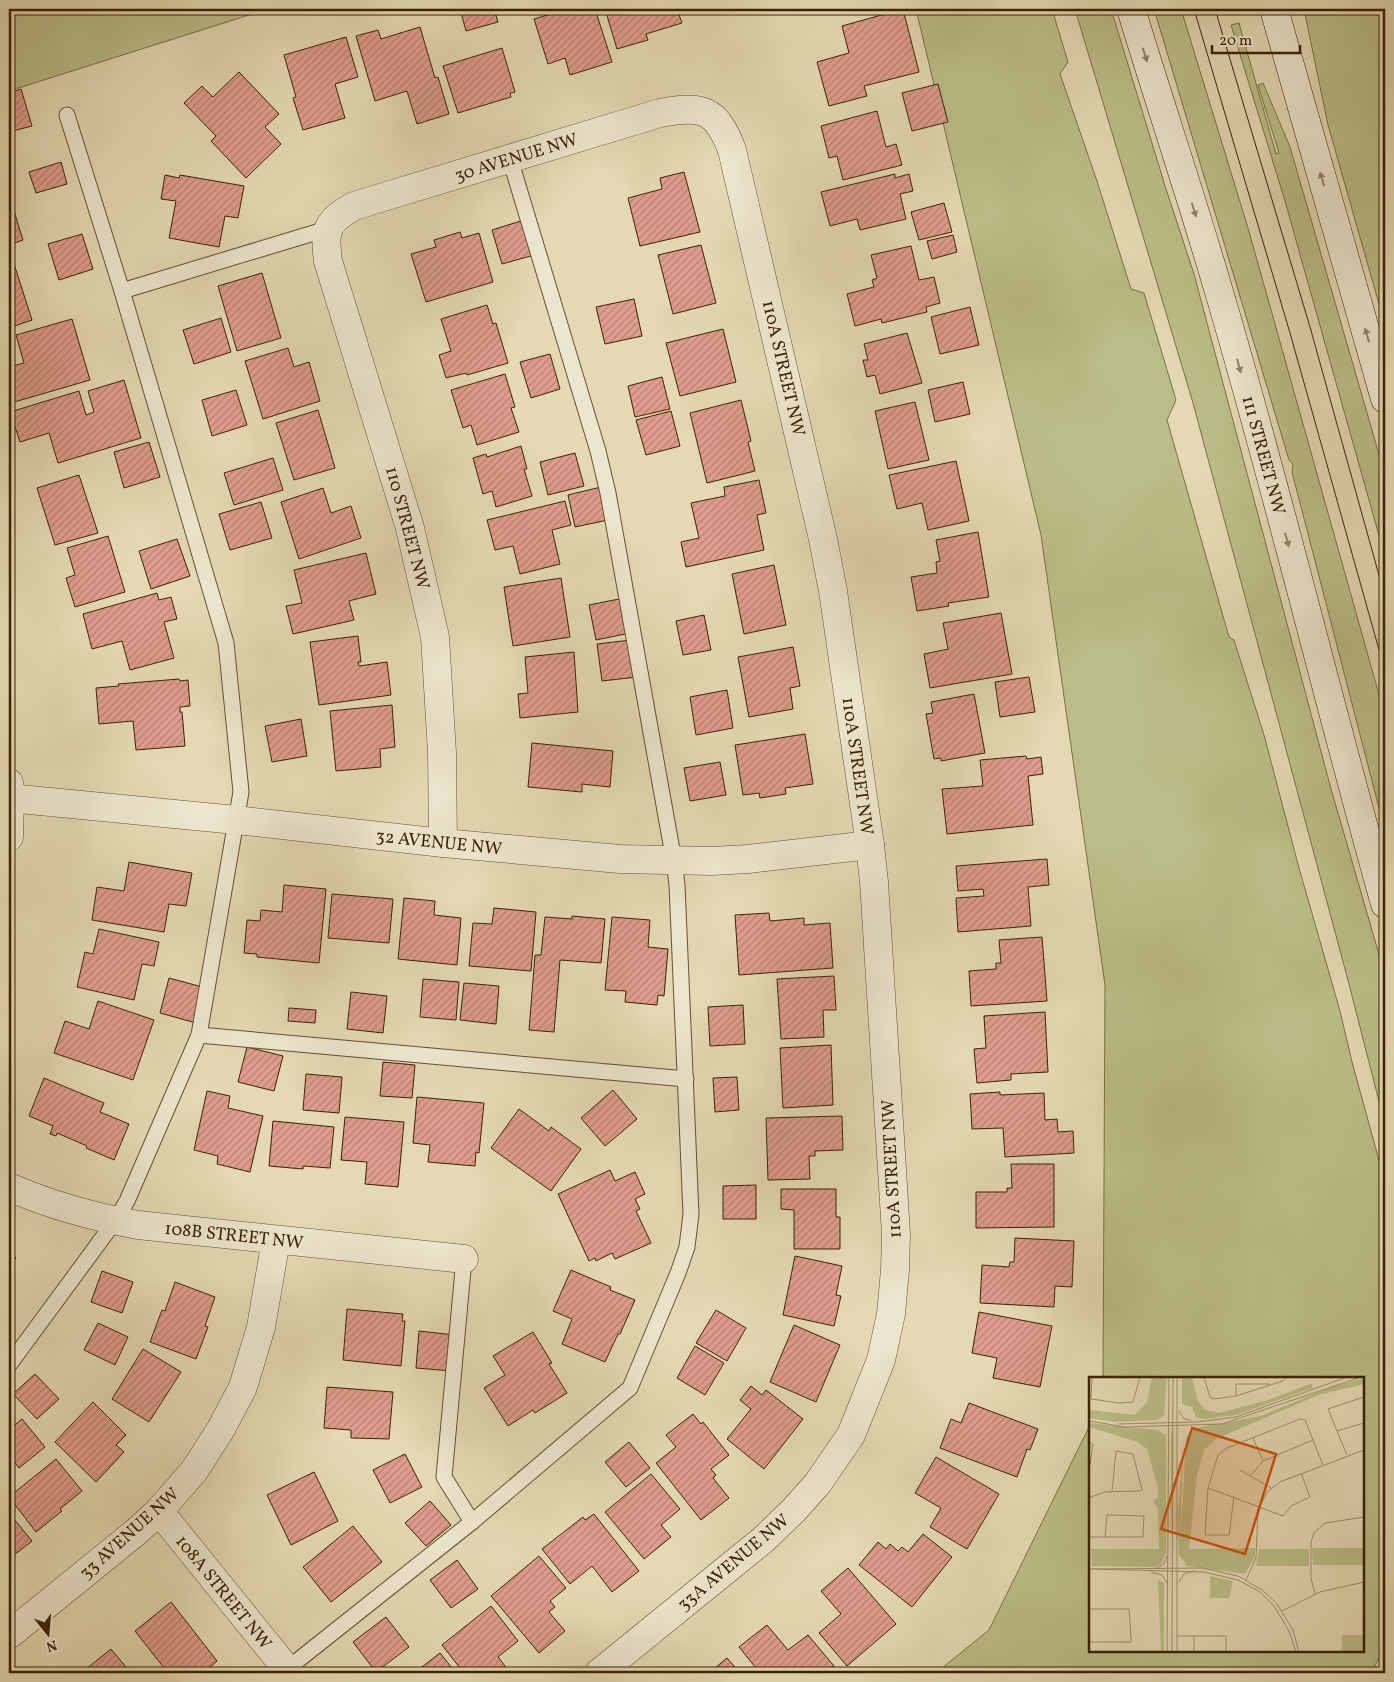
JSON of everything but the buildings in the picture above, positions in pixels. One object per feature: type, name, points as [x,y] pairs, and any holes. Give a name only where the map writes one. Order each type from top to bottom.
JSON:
[{"type":"street","name":"111 STREET NW","points":[[1131,9],[1217,286],[1385,904]]},
{"type":"street","points":[[1274,9],[1385,398]]},
{"type":"street","name":"30 AVENUE NW","points":[[330,226],[342,213],[354,206],[660,113],[684,108],[705,110]]},
{"type":"street","name":"110A STREET NW","points":[[705,110],[717,121],[727,136],[732,150],[812,487],[833,591],[870,845],[874,882],[894,1215],[895,1270],[891,1314],[881,1360],[851,1436]]},
{"type":"street","name":"110 STREET NW","points":[[330,226],[325,241],[328,261],[410,528],[435,637],[442,753],[443,843]]},
{"type":"street","points":[[9,793],[9,837]]},
{"type":"street","name":"32 AVENUE NW","points":[[9,793],[443,843],[620,859],[674,861],[748,859],[870,845]]},
{"type":"street","name":"108B STREET NW","points":[[9,1187],[56,1205],[115,1221],[164,1229],[464,1259]]},
{"type":"street","name":"33 AVENUE NW","points":[[9,1635],[159,1511],[194,1471],[221,1429],[243,1387],[261,1327],[276,1240]]},
{"type":"street","name":"33A AVENUE NW","points":[[599,1673],[764,1539],[818,1483],[851,1436]]},
{"type":"street","name":"108A STREET NW","points":[[159,1511],[286,1672]]},
{"type":"lane","points":[[9,1365],[115,1221],[127,1201],[199,1035],[241,792],[226,643],[122,291],[67,115]]},
{"type":"lane","points":[[286,1672],[472,1522],[630,1388],[687,1247],[691,1214],[677,885],[674,861],[608,493],[598,451],[510,159]]},
{"type":"lane","points":[[122,291],[330,226]]},
{"type":"lane","points":[[199,1035],[686,1079]]},
{"type":"lane","points":[[464,1259],[444,1477],[472,1522]]},
{"type":"green space","points":[[9,9],[268,9],[9,91]]},
{"type":"green space","points":[[916,9],[1052,9],[1068,62],[1060,74],[1097,181],[1131,289],[1144,293],[1176,400],[1167,420],[1229,637],[1234,640],[1264,735],[1385,1182],[1385,1647],[1371,1673],[936,1673],[989,1630],[1089,1427],[1089,1652],[1364,1652],[1364,1377],[1103,1377],[1105,985],[1041,535]]},
{"type":"green space","points":[[1075,9],[1111,9],[1194,274],[1331,789],[1385,975],[1385,1125],[1193,403]]},
{"type":"green space","points":[[1154,9],[1181,9],[1248,228],[1385,716],[1385,831],[1292,472],[1293,464],[1289,460]]},
{"type":"green space","points":[[1304,9],[1385,9],[1385,325],[1328,125]]},
{"type":"green space","points":[[1239,23],[1276,154],[1279,153],[1258,85],[1263,83],[1290,147],[1385,475],[1385,557],[1285,201],[1231,25]]},
{"type":"tram line","points":[[1194,9],[1290,333],[1385,671]]},
{"type":"tram line","points":[[1215,9],[1310,327],[1385,597]]}]
